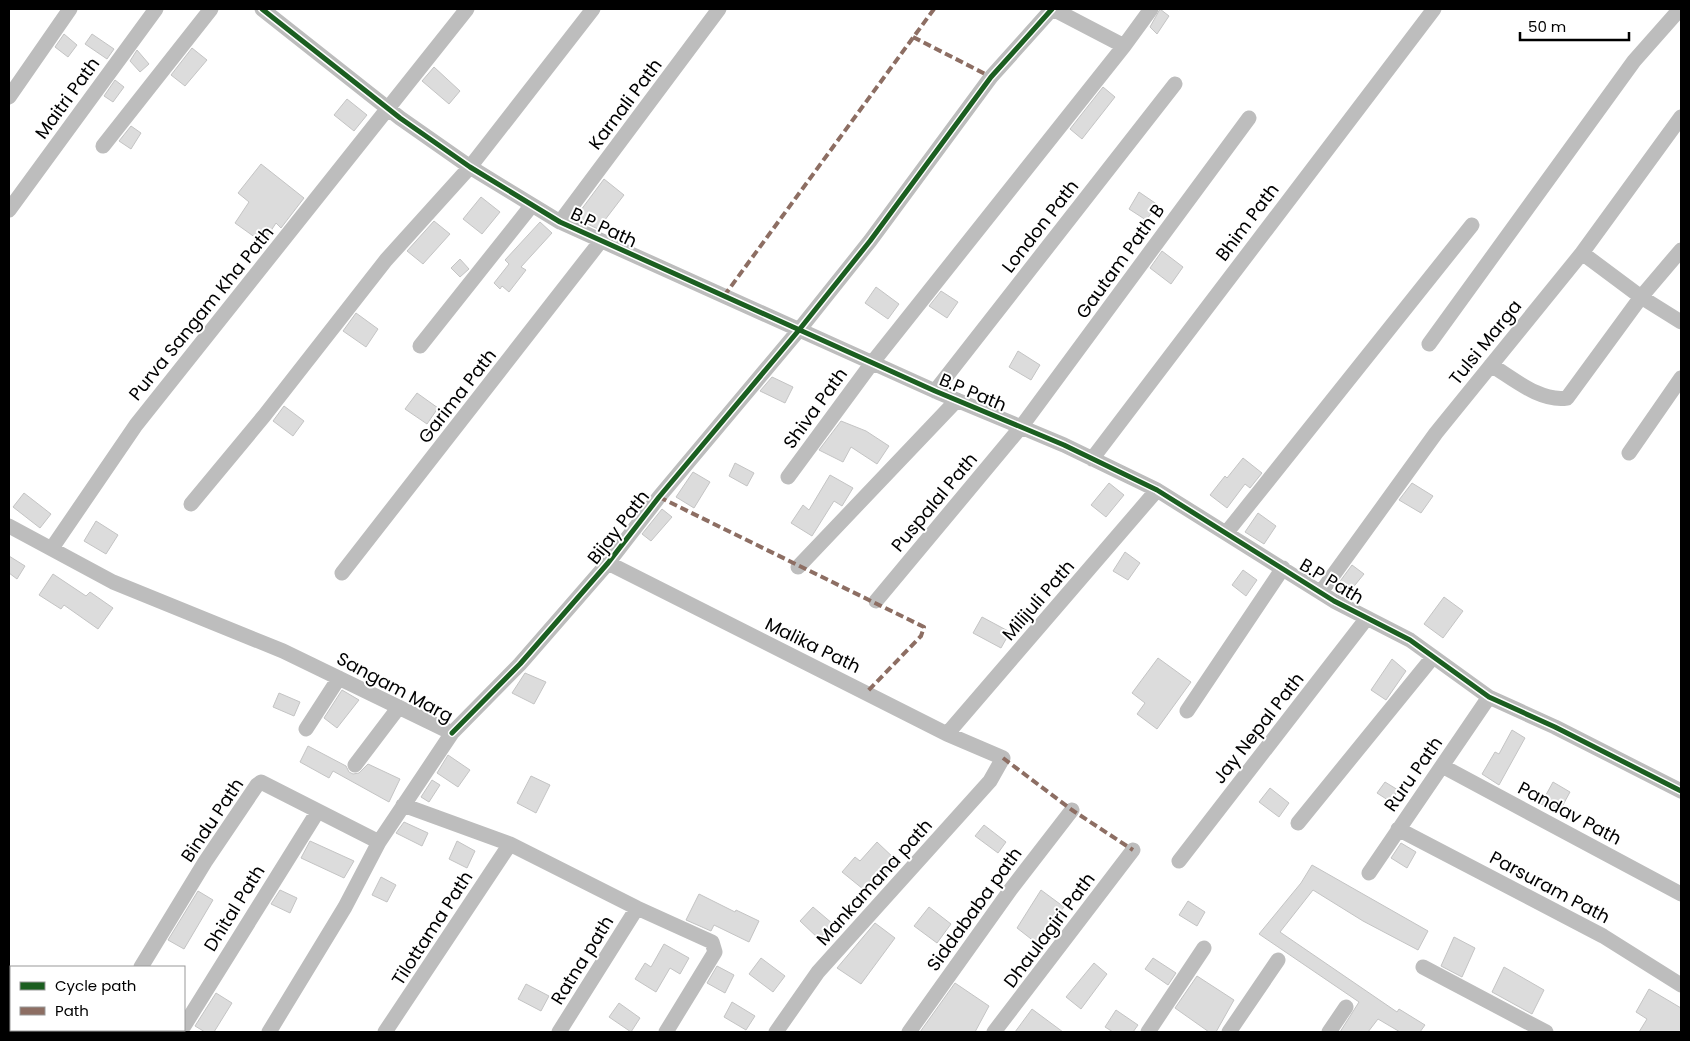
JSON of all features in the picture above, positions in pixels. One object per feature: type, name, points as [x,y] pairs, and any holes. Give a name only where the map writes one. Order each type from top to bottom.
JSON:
[{"type":"street","points":[[9,97],[70,9]]},
{"type":"street","name":"Maitri Path","points":[[9,210],[156,9]]},
{"type":"street","points":[[103,146],[211,9]]},
{"type":"street","name":"B.P Path","points":[[262,9],[388,108],[470,168],[560,222],[600,242],[935,391],[1021,427],[1157,490],[1321,592],[1410,640],[1489,698],[1555,727],[1681,791]]},
{"type":"street","name":"Purva Sangam Kha Path","points":[[52,548],[136,425],[467,9]]},
{"type":"street","points":[[190,504],[264,416],[386,260],[470,168],[593,9]]},
{"type":"street","name":"Karnali Path","points":[[560,222],[720,9]]},
{"type":"street","points":[[1052,9],[1124,46]]},
{"type":"street","name":"Bijay Path","points":[[452,733],[520,664],[608,563],[689,460],[799,330],[910,188],[991,77],[1052,9]]},
{"type":"street","name":"Shiva Path","points":[[788,476],[872,363],[1124,46],[1151,9]]},
{"type":"street","name":"Bhim Path","points":[[1092,459],[1434,9]]},
{"type":"street","points":[[1430,344],[1634,61],[1680,9]]},
{"type":"street","name":"London Path","points":[[935,391],[1175,84]]},
{"type":"street","name":"Tulsi Marga","points":[[1321,592],[1436,433],[1582,253],[1681,117]]},
{"type":"street","name":"Gautam Path B","points":[[1021,427],[1249,118]]},
{"type":"street","points":[[420,346],[532,205]]},
{"type":"street","points":[[1227,532],[1472,225]]},
{"type":"street","name":"Garima Path","points":[[342,574],[600,242]]},
{"type":"street","points":[[1491,365],[1542,395],[1554,400],[1567,398],[1641,297],[1681,250]]},
{"type":"street","points":[[1582,253],[1641,297],[1681,322]]},
{"type":"street","points":[[1630,453],[1681,378]]},
{"type":"street","points":[[798,567],[957,400]]},
{"type":"street","name":"Puspalal Path","points":[[876,601],[1021,427]]},
{"type":"street","name":"Milijuli Path","points":[[948,734],[1157,490]]},
{"type":"street","name":"Sangam Marg","points":[[9,526],[113,582],[282,650],[452,733],[379,842],[345,906],[269,1032]]},
{"type":"street","name":"Malika Path","points":[[608,563],[948,734],[1003,758]]},
{"type":"street","points":[[1187,711],[1283,568]]},
{"type":"street","name":"Jay Nepal Path","points":[[1179,861],[1367,618]]},
{"type":"street","points":[[1298,823],[1433,657]]},
{"type":"street","points":[[306,729],[339,678]]},
{"type":"street","name":"Ruru Path","points":[[1369,873],[1489,698]]},
{"type":"street","points":[[355,764],[399,706]]},
{"type":"street","name":"Mankamana path","points":[[776,1032],[818,972],[990,782],[1003,758]]},
{"type":"street","name":"Pandav Path","points":[[1442,766],[1681,894]]},
{"type":"street","name":"Bindu Path","points":[[142,966],[205,862],[257,785],[264,782],[318,812],[379,842]]},
{"type":"street","points":[[403,806],[510,844],[637,908],[712,942],[715,952],[666,1032]]},
{"type":"street","name":"Siddababa path","points":[[909,1032],[1006,896],[1072,810]]},
{"type":"street","name":"Dhital Path","points":[[185,1024],[318,812]]},
{"type":"street","name":"Parsuram Path","points":[[1398,829],[1602,936],[1681,985]]},
{"type":"street","name":"Tilottama Path","points":[[385,1032],[510,844]]},
{"type":"street","name":"Dhaulagiri Path","points":[[994,1032],[1133,850]]},
{"type":"street","name":"Ratna path","points":[[559,1032],[637,908]]},
{"type":"street","points":[[1148,1032],[1204,948]]},
{"type":"street","points":[[1229,1032],[1278,960]]},
{"type":"street","points":[[1422,967],[1546,1032]]},
{"type":"street","points":[[1328,1032],[1346,1007]]},
{"type":"building","points":[[1160,9],[1169,16],[1157,34],[1150,27]]},
{"type":"building","points":[[64,34],[77,45],[68,57],[55,47]]},
{"type":"building","points":[[92,34],[114,49],[107,59],[85,44]]},
{"type":"building","points":[[192,48],[207,60],[185,86],[171,75]]},
{"type":"building","points":[[137,50],[149,64],[140,72],[130,61]]},
{"type":"building","points":[[434,67],[460,91],[449,104],[422,81]]},
{"type":"building","points":[[115,80],[124,87],[113,102],[104,96]]},
{"type":"building","points":[[1103,87],[1115,97],[1082,139],[1070,129]]},
{"type":"building","points":[[347,99],[367,115],[354,131],[334,115]]},
{"type":"building","points":[[131,126],[141,133],[131,149],[119,141]]},
{"type":"building","points":[[261,164],[304,198],[281,228],[276,223],[263,243],[235,223],[249,202],[238,193]]},
{"type":"building","points":[[604,179],[624,195],[598,229],[575,218]]},
{"type":"building","points":[[1139,192],[1158,205],[1146,220],[1129,209]]},
{"type":"building","points":[[481,197],[500,212],[482,234],[463,219]]},
{"type":"building","points":[[434,221],[450,234],[423,264],[407,251]]},
{"type":"building","points":[[540,222],[552,233],[521,267],[526,270],[509,292],[502,286],[500,289],[494,283],[509,264],[505,260]]},
{"type":"building","points":[[1162,251],[1183,267],[1171,284],[1150,268]]},
{"type":"building","points":[[460,259],[469,269],[460,277],[451,268]]},
{"type":"building","points":[[876,287],[899,304],[888,319],[865,303]]},
{"type":"building","points":[[941,291],[958,302],[947,318],[929,306]]},
{"type":"building","points":[[356,313],[378,329],[366,347],[343,331]]},
{"type":"building","points":[[1018,351],[1040,365],[1031,380],[1009,367]]},
{"type":"building","points":[[772,377],[793,387],[785,403],[760,391]]},
{"type":"building","points":[[417,393],[438,408],[427,424],[405,409]]},
{"type":"building","points":[[284,406],[304,421],[293,436],[273,421]]},
{"type":"building","points":[[841,421],[866,431],[889,446],[877,464],[851,447],[843,462],[819,450]]},
{"type":"building","points":[[1243,458],[1262,473],[1250,488],[1245,484],[1227,508],[1210,495]]},
{"type":"building","points":[[735,463],[754,473],[747,486],[729,476]]},
{"type":"building","points":[[693,472],[710,482],[694,508],[676,497]]},
{"type":"building","points":[[830,475],[853,488],[842,506],[834,501],[812,536],[791,523],[803,505],[809,510]]},
{"type":"building","points":[[1109,483],[1124,495],[1106,517],[1091,505]]},
{"type":"building","points":[[1412,483],[1433,496],[1421,513],[1399,500]]},
{"type":"building","points":[[24,493],[51,514],[40,528],[13,507]]},
{"type":"building","points":[[662,509],[672,517],[651,541],[642,534]]},
{"type":"building","points":[[1258,513],[1276,526],[1264,544],[1245,532]]},
{"type":"building","points":[[96,521],[118,535],[106,554],[84,541]]},
{"type":"building","points":[[1125,552],[1140,563],[1128,580],[1113,571]]},
{"type":"building","points":[[9,556],[25,566],[17,579],[9,573]]},
{"type":"building","points":[[1352,565],[1364,574],[1346,596],[1335,588]]},
{"type":"building","points":[[1243,570],[1257,580],[1246,596],[1232,585]]},
{"type":"building","points":[[53,574],[86,596],[90,592],[113,608],[98,629],[64,605],[61,609],[39,595]]},
{"type":"building","points":[[1444,597],[1463,611],[1443,638],[1424,624]]},
{"type":"building","points":[[982,617],[1010,632],[1001,648],[973,633]]},
{"type":"building","points":[[1158,658],[1191,682],[1157,729],[1137,714],[1145,703],[1132,693]]},
{"type":"building","points":[[1392,659],[1406,671],[1386,700],[1371,690]]},
{"type":"building","points":[[525,673],[546,682],[534,704],[512,693]]},
{"type":"building","points":[[342,690],[359,700],[337,728],[324,718]]},
{"type":"building","points":[[279,693],[300,702],[294,716],[273,707]]},
{"type":"building","points":[[1512,730],[1525,738],[1499,785],[1482,774],[1495,752],[1499,754]]},
{"type":"building","points":[[308,746],[346,766],[349,772],[353,774],[359,773],[368,764],[400,779],[389,802],[333,771],[329,778],[300,762]]},
{"type":"building","points":[[448,755],[470,770],[458,787],[437,773]]},
{"type":"building","points":[[531,776],[550,785],[536,813],[517,803]]},
{"type":"building","points":[[432,780],[440,785],[429,802],[421,797]]},
{"type":"building","points":[[1385,782],[1398,790],[1391,802],[1377,793]]},
{"type":"building","points":[[1553,782],[1570,792],[1558,814],[1541,804]]},
{"type":"building","points":[[1270,788],[1289,803],[1279,817],[1259,802]]},
{"type":"building","points":[[404,822],[428,833],[422,846],[396,833]]},
{"type":"building","points":[[984,825],[1006,842],[998,853],[975,836]]},
{"type":"building","points":[[310,841],[354,861],[344,878],[301,858]]},
{"type":"building","points":[[457,841],[475,851],[467,868],[449,859]]},
{"type":"building","points":[[877,842],[897,861],[881,878],[877,873],[863,889],[842,872],[855,857],[860,861]]},
{"type":"building","points":[[1401,843],[1416,852],[1407,868],[1391,858]]},
{"type":"building","points":[[1312,865],[1428,931],[1418,950],[1363,921],[1313,890],[1280,932],[1397,1012],[1399,1009],[1425,1025],[1420,1032],[1400,1032],[1378,1019],[1368,1032],[1340,1032],[1359,1002],[1259,934],[1301,883]]},
{"type":"building","points":[[381,877],[396,885],[387,902],[372,895]]},
{"type":"building","points":[[280,890],[297,898],[290,913],[271,904]]},
{"type":"building","points":[[1041,890],[1064,907],[1035,942],[1017,928]]},
{"type":"building","points":[[198,891],[213,900],[184,949],[168,940]]},
{"type":"building","points":[[699,894],[735,912],[736,910],[759,921],[749,942],[714,925],[711,931],[686,920]]},
{"type":"building","points":[[1188,901],[1205,912],[1197,926],[1179,915]]},
{"type":"building","points":[[813,907],[833,924],[819,939],[800,921]]},
{"type":"building","points":[[929,907],[951,924],[937,943],[914,926]]},
{"type":"building","points":[[875,923],[895,938],[861,984],[837,968]]},
{"type":"building","points":[[1454,937],[1475,948],[1462,977],[1441,966]]},
{"type":"building","points":[[664,944],[689,958],[680,974],[670,968],[656,992],[635,979],[645,963],[651,967]]},
{"type":"building","points":[[761,958],[785,976],[773,992],[749,974]]},
{"type":"building","points":[[1153,958],[1176,973],[1168,985],[1145,969]]},
{"type":"building","points":[[1094,963],[1107,974],[1081,1009],[1066,997]]},
{"type":"building","points":[[717,966],[734,975],[725,993],[707,983]]},
{"type":"building","points":[[1504,967],[1544,990],[1532,1014],[1492,992]]},
{"type":"building","points":[[1197,976],[1234,1000],[1216,1032],[1209,1032],[1175,1008]]},
{"type":"building","points":[[955,983],[989,1006],[975,1032],[920,1032]]},
{"type":"building","points":[[526,984],[549,996],[541,1011],[518,999]]},
{"type":"building","points":[[1649,989],[1681,1008],[1681,1032],[1639,1032],[1647,1019],[1636,1012]]},
{"type":"building","points":[[216,993],[232,1003],[214,1032],[205,1032],[195,1026]]},
{"type":"building","points":[[732,1002],[755,1016],[746,1030],[724,1017]]},
{"type":"building","points":[[619,1003],[640,1018],[631,1032],[609,1017]]},
{"type":"building","points":[[1032,1009],[1063,1032],[1015,1032]]},
{"type":"building","points":[[1116,1010],[1138,1025],[1133,1032],[1113,1032],[1105,1027]]},
{"type":"marked path","points":[[724,296],[934,9]]},
{"type":"marked path","points":[[913,37],[991,77]]},
{"type":"marked path","points":[[659,497],[924,627],[921,636],[867,692]]},
{"type":"marked path","points":[[1003,758],[1072,810],[1133,850]]},
{"type":"cycle path","points":[[262,9],[400,118],[470,167],[560,222],[935,391],[1064,445],[1157,490],[1334,601],[1410,640],[1489,697],[1555,727],[1681,791]]},
{"type":"cycle path","points":[[452,733],[520,664],[608,563],[659,497],[799,330],[870,241],[991,77],[1052,9]]}]
